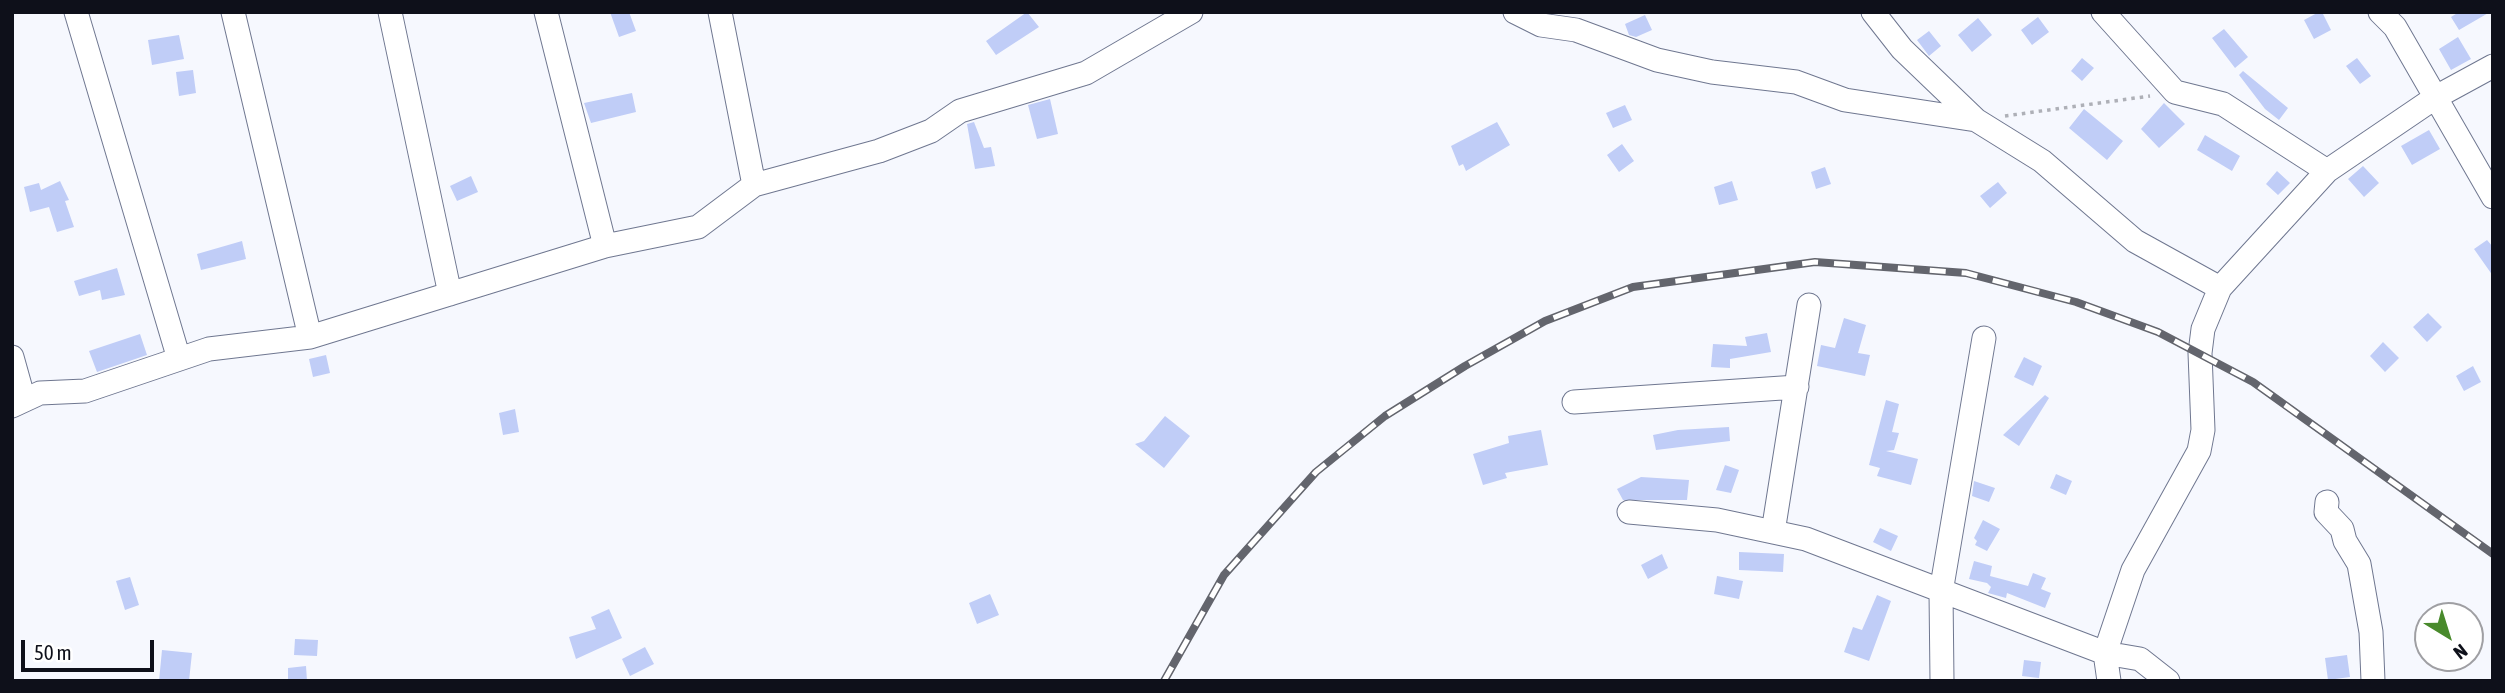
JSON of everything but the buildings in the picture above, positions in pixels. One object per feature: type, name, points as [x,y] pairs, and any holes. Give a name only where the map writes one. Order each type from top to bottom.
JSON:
[{"type":"street","points":[[76,12],[179,359]]},
{"type":"street","points":[[233,12],[310,337]]},
{"type":"street","points":[[390,12],[450,294]]},
{"type":"street","points":[[547,12],[604,246]]},
{"type":"street","points":[[720,12],[754,185]]},
{"type":"street","points":[[12,357],[18,403],[40,393],[85,391],[209,349],[310,337],[604,246],[698,227],[754,185],[879,151],[930,131],[960,111],[1086,73],[1191,12]]},
{"type":"street","points":[[1515,12],[1541,25],[1576,30],[1657,60],[1712,72],[1796,82],[1844,100],[1976,120]]},
{"type":"street","points":[[1873,12],[1902,49],[1976,120],[2042,161],[2135,240],[2220,288]]},
{"type":"street","points":[[2103,12],[2175,92],[2223,104],[2327,171]]},
{"type":"street","points":[[2380,12],[2395,27],[2493,197]]},
{"type":"street","points":[[2109,681],[2105,653],[2133,570],[2199,451],[2203,430],[2200,353],[2203,329],[2220,288],[2327,171],[2436,97],[2493,66]]},
{"type":"street","points":[[1773,532],[1809,305]]},
{"type":"street","points":[[1942,681],[1941,592],[1984,338]]},
{"type":"street","points":[[1574,402],[1797,387]]},
{"type":"street","points":[[2327,502],[2326,512],[2342,529],[2345,541],[2359,564],[2371,632],[2373,681]]},
{"type":"street","points":[[1629,512],[1717,520],[1806,539],[2105,653],[2140,659],[2168,681]]},
{"type":"path","points":[[1976,120],[2175,92]]},
{"type":"railway","points":[[1164,681],[1224,575],[1316,472],[1385,416],[1465,366],[1545,321],[1633,287],[1815,262],[1966,273],[2076,302],[2158,332],[2253,382],[2493,554]]}]
